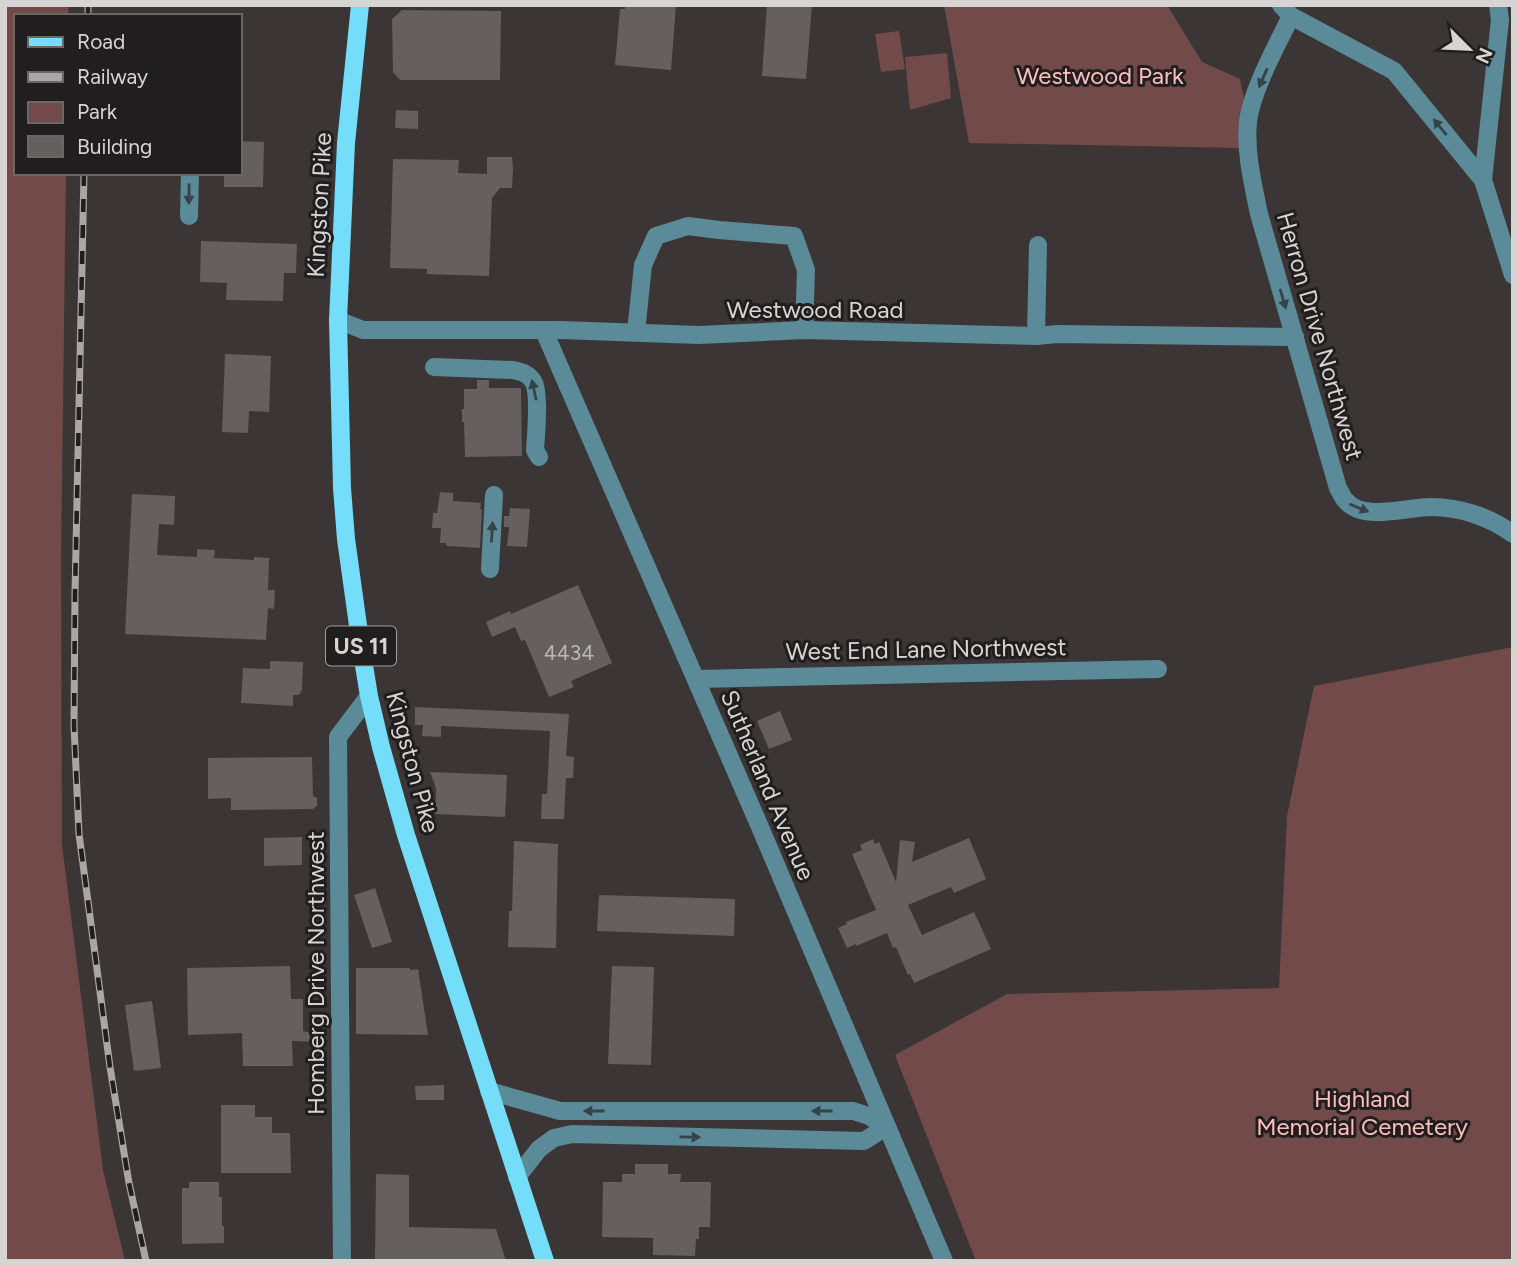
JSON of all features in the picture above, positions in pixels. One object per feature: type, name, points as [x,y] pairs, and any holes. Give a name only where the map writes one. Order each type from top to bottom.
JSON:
[{"type":"main road","name":"Kingston Pike","points":[[360,5],[346,143],[338,320],[342,488],[346,538],[369,696],[406,835],[545,1261]]},
{"type":"street","points":[[1286,11],[1394,71],[1483,180],[1513,275]]},
{"type":"street","name":"Herron Drive Northwest","points":[[1286,11],[1252,103],[1247,141],[1259,214],[1338,488],[1346,502],[1357,510],[1372,512],[1433,507],[1461,511],[1487,518],[1513,534]]},
{"type":"street","points":[[1483,180],[1503,14]]},
{"type":"street","points":[[189,216],[190,175]]},
{"type":"street","points":[[636,332],[643,265],[656,236],[688,226],[794,236],[806,270],[804,330]]},
{"type":"street","points":[[1036,336],[1038,245]]},
{"type":"street","name":"Westwood Road","points":[[338,320],[363,330],[699,335],[804,330],[1036,336],[1295,337]]},
{"type":"street","name":"Sutherland Avenue","points":[[544,331],[776,862],[944,1261]]},
{"type":"street","points":[[434,366],[513,370],[528,375],[537,392],[535,450],[539,457]]},
{"type":"street","points":[[490,569],[494,495]]},
{"type":"street","name":"West End Lane Northwest","points":[[696,679],[1158,668]]},
{"type":"street","name":"Homberg Drive Northwest","points":[[342,1261],[338,737],[369,696]]},
{"type":"street","points":[[489,1091],[560,1111],[853,1111],[886,1126],[864,1141],[572,1134],[554,1138],[539,1149],[517,1177]]},
{"type":"green space","points":[[5,5],[69,5],[68,14],[14,14],[14,175],[66,175],[61,558],[62,845],[103,1170],[125,1261],[5,1261]]},
{"type":"green space","name":"Westwood Park","points":[[944,5],[1167,5],[1202,62],[1240,79],[1244,98],[1240,148],[969,143]]},
{"type":"green space","points":[[899,31],[905,69],[881,72],[875,34]]},
{"type":"green space","points":[[947,53],[951,98],[910,110],[905,57]]},
{"type":"green space","name":"Highland Memorial Cemetery","points":[[1513,647],[1513,1261],[976,1261],[895,1055],[1007,994],[1279,988],[1287,816],[1314,686]]},
{"type":"building","points":[[625,5],[676,5],[671,70],[615,65],[620,9],[625,9]]},
{"type":"building","points":[[767,5],[812,5],[806,79],[762,76]]},
{"type":"building","points":[[402,10],[501,11],[500,80],[400,80],[393,72],[392,19]]},
{"type":"building","points":[[396,110],[418,111],[418,129],[395,128]]},
{"type":"building","points":[[242,141],[264,142],[263,187],[224,187],[224,175],[242,175]]},
{"type":"building","points":[[487,157],[512,157],[513,169],[512,188],[500,188],[492,198],[489,276],[427,274],[427,269],[390,268],[393,159],[459,160],[458,173],[487,174]]},
{"type":"building","points":[[201,241],[297,244],[296,273],[284,273],[283,301],[226,300],[227,283],[200,282]]},
{"type":"building","points":[[225,354],[271,356],[269,412],[249,411],[248,433],[222,432]]},
{"type":"building","points":[[477,380],[489,380],[489,388],[521,388],[522,456],[465,457],[462,422],[464,389],[477,389]]},
{"type":"building","points":[[440,492],[453,493],[453,501],[481,503],[480,548],[447,546],[446,543],[440,543],[441,528],[432,528],[433,513],[437,513]]},
{"type":"building","points":[[132,494],[175,496],[174,525],[159,524],[157,555],[197,557],[197,549],[215,550],[214,558],[269,558],[268,590],[275,590],[274,609],[268,608],[266,640],[125,634]]},
{"type":"building","points":[[510,508],[530,509],[527,547],[507,546],[509,527],[504,527],[504,516],[509,516]]},
{"type":"building","points":[[578,585],[612,663],[571,681],[574,687],[549,697],[525,640],[521,641],[515,627],[492,637],[486,622]]},
{"type":"building","points":[[270,661],[303,662],[302,690],[299,695],[293,695],[293,706],[241,703],[243,668],[270,669]]},
{"type":"building","points":[[415,707],[569,714],[566,756],[574,757],[573,778],[566,778],[564,819],[541,819],[542,794],[547,794],[550,731],[441,726],[441,737],[422,736],[423,725],[415,725]]},
{"type":"building","points":[[780,711],[792,740],[769,749],[757,721]]},
{"type":"building","points":[[312,757],[313,796],[317,798],[317,806],[313,809],[231,810],[231,798],[208,799],[208,758]]},
{"type":"building","points":[[430,772],[507,775],[505,817],[435,814],[436,788]]},
{"type":"building","points":[[302,837],[302,865],[264,866],[264,838]]},
{"type":"building","points":[[969,838],[986,879],[954,893],[951,887],[908,905],[922,935],[974,912],[991,949],[914,983],[887,933],[847,948],[838,928],[876,910],[852,854],[862,850],[860,845],[873,839],[875,844],[879,842],[896,882],[900,840],[915,842],[912,862]]},
{"type":"building","points":[[514,841],[558,844],[556,948],[508,947]]},
{"type":"building","points":[[375,888],[392,942],[372,948],[354,895]]},
{"type":"building","points":[[599,895],[735,899],[734,936],[597,931]]},
{"type":"building","points":[[290,966],[291,999],[303,999],[303,1031],[327,1037],[326,1042],[292,1041],[293,1066],[243,1066],[242,1033],[188,1035],[187,968]]},
{"type":"building","points":[[612,966],[654,967],[651,1065],[608,1064]]},
{"type":"building","points":[[356,968],[418,969],[428,1035],[356,1034]]},
{"type":"building","points":[[152,1001],[161,1068],[134,1071],[125,1005]]},
{"type":"building","points":[[444,1085],[444,1100],[416,1100],[415,1086]]},
{"type":"building","points":[[221,1105],[255,1105],[255,1117],[272,1117],[272,1133],[290,1133],[291,1173],[221,1173]]},
{"type":"building","points":[[635,1164],[668,1164],[668,1174],[681,1174],[680,1182],[711,1182],[710,1227],[699,1227],[695,1256],[653,1255],[653,1238],[602,1237],[603,1182],[622,1182],[622,1174],[635,1174]]},
{"type":"building","points":[[376,1174],[409,1175],[409,1227],[496,1229],[506,1261],[375,1261]]},
{"type":"building","points":[[189,1182],[219,1182],[224,1243],[182,1244],[182,1188],[189,1188]]},
{"type":"railway","points":[[88,5],[88,14]]},
{"type":"railway","points":[[84,175],[74,725],[79,834],[110,1067],[129,1183],[146,1261]]}]
